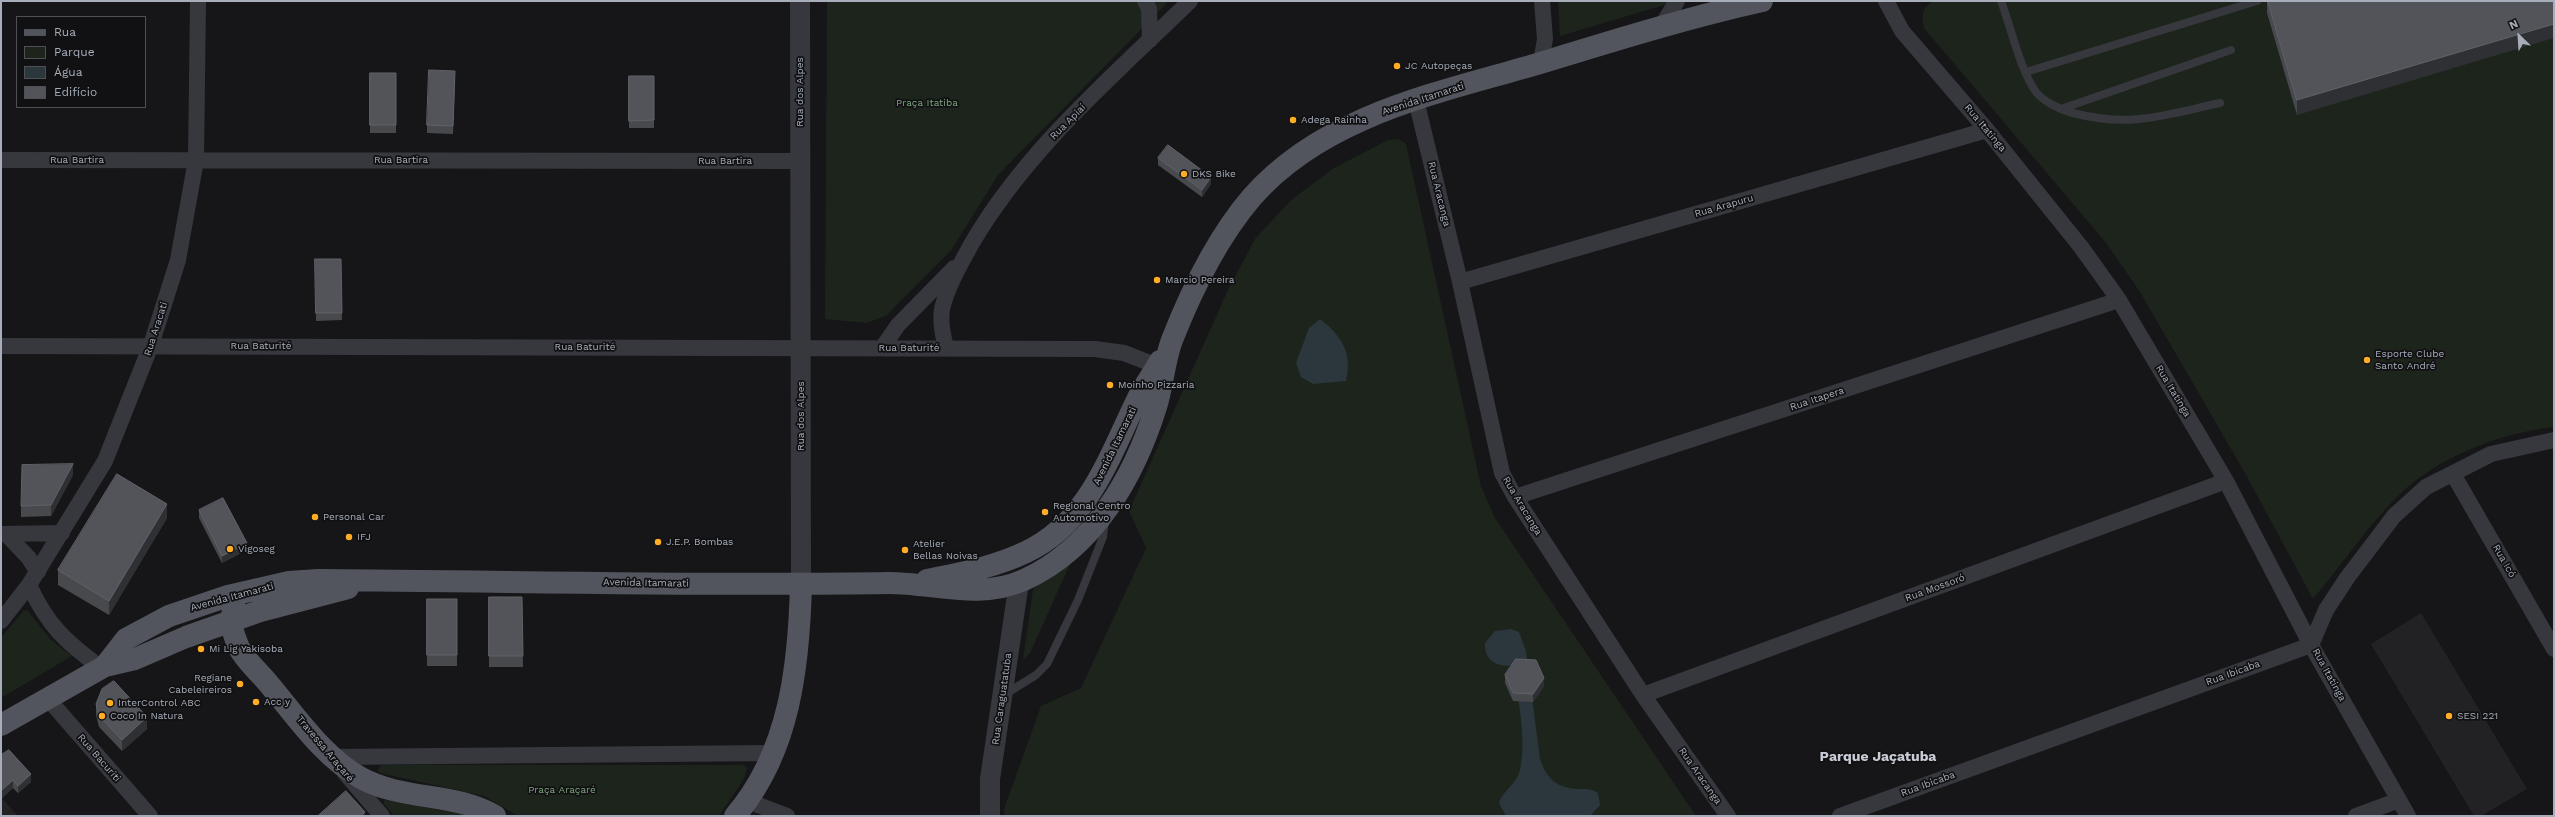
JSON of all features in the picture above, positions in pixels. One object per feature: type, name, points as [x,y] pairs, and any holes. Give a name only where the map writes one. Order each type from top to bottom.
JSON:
[{"type":"main road","name":"Avenida Itamarati","points":[[103,667],[126,639],[151,624],[194,606],[261,588],[311,581],[801,584],[913,583],[968,592],[996,589],[1019,582],[1045,570],[1072,549],[1106,512],[1140,450],[1156,406],[1161,368],[1170,345],[1215,248],[1255,193],[1316,143],[1359,120],[1416,100],[1662,25],[1681,10],[1723,1]]},
{"type":"main road","name":"Avenida Itamarati","points":[[1681,10],[1762,1]]},
{"type":"main road","name":"Avenida Itamarati","points":[[913,583],[968,572],[1005,561],[1028,551],[1070,520],[1087,501],[1101,476],[1138,398],[1161,368]]},
{"type":"main road","points":[[1019,582],[1025,566],[1056,541],[1070,520]]},
{"type":"main road","name":"Avenida Itamarati","points":[[1,725],[49,700],[103,667],[135,659],[186,637],[279,606],[378,581]]},
{"type":"main road","name":"Rua dos Alpes","points":[[748,810],[780,736],[793,684],[801,584]]},
{"type":"main road","points":[[230,622],[234,610],[242,600],[261,588]]},
{"type":"main road","name":"Travessa Araçaré","points":[[230,622],[240,649],[331,757]]},
{"type":"main road","points":[[331,757],[362,778],[379,785],[425,797],[466,804],[495,816]]},
{"type":"street","name":"Rua Aracati","points":[[1,621],[29,586],[105,461],[151,345],[178,260],[196,160],[198,1]]},
{"type":"street","name":"Rua dos Alpes","points":[[800,1],[801,584]]},
{"type":"street","points":[[1145,1],[1150,21],[1150,40]]},
{"type":"street","name":"Rua Apiaí","points":[[946,348],[942,327],[942,310],[964,258],[993,207],[1030,160],[1190,1]]},
{"type":"street","points":[[1541,62],[1545,39],[1542,1]]},
{"type":"street","name":"Rua Itatinga","points":[[1886,1],[1902,30],[1987,130],[2081,247],[2119,300],[2226,481],[2311,645],[2408,816]]},
{"type":"street","name":"Rua Aracanga","points":[[1416,100],[1460,282],[1502,472],[1515,497],[1643,694],[1728,816]]},
{"type":"street","name":"Rua Arapuru","points":[[1460,282],[1987,130]]},
{"type":"street","name":"Rua Bartira","points":[[1,160],[801,161]]},
{"type":"street","name":"Rua Apiaí","points":[[882,348],[898,325],[964,258]]},
{"type":"street","name":"Rua Itapera","points":[[1515,497],[2119,300]]},
{"type":"street","name":"Rua Baturité","points":[[1,346],[151,345],[1095,349],[1124,353],[1161,368]]},
{"type":"street","points":[[2311,645],[2326,610],[2394,516],[2426,487],[2491,454],[2554,440]]},
{"type":"street","name":"Rua Icó","points":[[2453,474],[2554,649]]},
{"type":"street","name":"Rua Mossoró","points":[[1643,694],[2226,481]]},
{"type":"street","points":[[4,534],[62,533]]},
{"type":"street","points":[[4,534],[28,556],[38,572]]},
{"type":"street","name":"Rua Caraguatatuba","points":[[990,816],[990,779],[1019,582]]},
{"type":"street","points":[[29,586],[50,624],[74,648],[103,667]]},
{"type":"street","name":"Rua Ibicaba","points":[[1840,816],[2311,645]]},
{"type":"street","name":"Rua Bacuriti","points":[[49,700],[150,816]]},
{"type":"street","points":[[331,757],[773,753]]},
{"type":"street","name":"Travessa Araçaré","points":[[331,757],[382,816]]},
{"type":"street","points":[[2356,816],[2399,800]]},
{"type":"street","points":[[748,810],[787,816]]},
{"type":"lane","points":[[2001,1],[2026,72],[2037,93],[2060,109],[2101,120],[2138,121],[2220,103]]},
{"type":"lane","points":[[2026,72],[2257,1]]},
{"type":"lane","points":[[2060,109],[2231,50]]},
{"type":"lane","points":[[1002,696],[1036,675],[1047,664],[1078,600],[1103,537],[1106,512]]},
{"type":"shaded area","name":"SESI 221","points":[[2421,613],[2527,789],[2481,816],[2474,816],[2371,644]]},
{"type":"shaded area","points":[[1,797],[2,798],[18,816],[1,816]]},
{"type":"green space","name":"Praça Itatiba","points":[[827,1],[1169,1],[998,175],[952,249],[886,316],[866,323],[825,319]]},
{"type":"green space","points":[[1558,1],[1678,1],[1560,36]]},
{"type":"green space","name":"Esporte Clube Santo André","points":[[1935,1],[2554,1],[2554,427],[2511,435],[2489,442],[2447,460],[2428,472],[2410,485],[2383,512],[2313,599],[2245,473],[2140,292],[2107,244],[1924,28],[1923,16],[1925,9]]},
{"type":"green space","points":[[1399,139],[1406,144],[1481,486],[1495,518],[1696,816],[1005,816],[1004,809],[1041,706],[1081,688],[1146,548],[1129,511],[1228,290],[1255,239],[1291,200],[1334,168],[1388,140]]},
{"type":"green space","points":[[1072,560],[1030,653],[1023,660],[1033,589]]},
{"type":"green space","points":[[27,610],[50,639],[72,656],[1,698],[1,638],[23,611]]},
{"type":"green space","name":"Praça Araçaré","points":[[381,765],[744,765],[747,768],[744,779],[719,816],[518,816],[484,796],[380,773],[378,770]]},
{"type":"green space","points":[[384,800],[472,816],[394,816],[384,804]]},
{"type":"water","points":[[1320,319],[1334,332],[1344,346],[1348,362],[1346,381],[1313,384],[1301,377],[1296,363],[1309,328]]},
{"type":"water","points":[[1511,629],[1519,632],[1526,651],[1540,759],[1546,773],[1554,782],[1573,789],[1590,790],[1598,793],[1600,805],[1590,816],[1506,816],[1499,803],[1501,798],[1516,779],[1520,770],[1522,758],[1521,718],[1514,665],[1508,666],[1493,662],[1487,654],[1485,643],[1495,631]]},
{"type":"building","points":[[2268,1],[2554,1],[2554,24],[2297,100]]},
{"type":"building","points":[[429,70],[455,71],[453,126],[427,125]]},
{"type":"building","points":[[370,73],[396,73],[396,125],[370,125]]},
{"type":"building","points":[[629,76],[654,76],[654,120],[629,121]]},
{"type":"building","points":[[1168,145],[1211,177],[1202,190],[1158,158]]},
{"type":"building","points":[[315,259],[341,259],[342,313],[316,313]]},
{"type":"building","points":[[73,464],[51,505],[21,506],[22,465]]},
{"type":"building","points":[[117,474],[167,504],[109,601],[58,570]]},
{"type":"building","points":[[223,498],[247,543],[222,556],[199,510]]},
{"type":"building","points":[[489,597],[522,597],[523,656],[489,656]]},
{"type":"building","points":[[427,599],[457,599],[457,655],[427,655]]},
{"type":"building","points":[[1516,659],[1536,660],[1544,678],[1533,694],[1513,693],[1505,675]]},
{"type":"building","points":[[114,681],[147,717],[122,740],[99,716],[96,704],[102,689]]},
{"type":"building","points":[[9,750],[31,774],[18,786],[13,780],[2,790],[1,755]]},
{"type":"building","points":[[346,791],[365,812],[361,816],[318,816]]},
{"type":"place","name":"JC Autopeças","points":[[1397,66]]},
{"type":"place","name":"Adega Rainha","points":[[1293,120]]},
{"type":"place","name":"DKS Bike","points":[[1184,174]]},
{"type":"place","name":"Marcio Pereira","points":[[1157,280]]},
{"type":"place","name":"Esporte Clube Santo André","points":[[2367,360]]},
{"type":"place","name":"Moinho Pizzaria","points":[[1110,385]]},
{"type":"place","name":"Regional Centro Automotivo","points":[[1045,512]]},
{"type":"place","name":"Personal Car","points":[[315,517]]},
{"type":"place","name":"IFJ","points":[[349,537]]},
{"type":"place","name":"J.E.P. Bombas","points":[[658,542]]},
{"type":"place","name":"Vigoseg","points":[[230,549]]},
{"type":"place","name":"Atelier Bellas Noivas","points":[[905,550]]},
{"type":"place","name":"Mi Lig Yakisoba","points":[[201,649]]},
{"type":"place","name":"Regiane Cabeleireiros","points":[[240,684]]},
{"type":"place","name":"Acc y","points":[[256,702]]},
{"type":"place","name":"InterControl ABC","points":[[110,703]]},
{"type":"place","name":"Coco In Natura","points":[[102,716]]},
{"type":"place","name":"SESI 221","points":[[2449,716]]},
{"type":"district","name":"Parque Jaçatuba","points":[[1878,757]]}]
